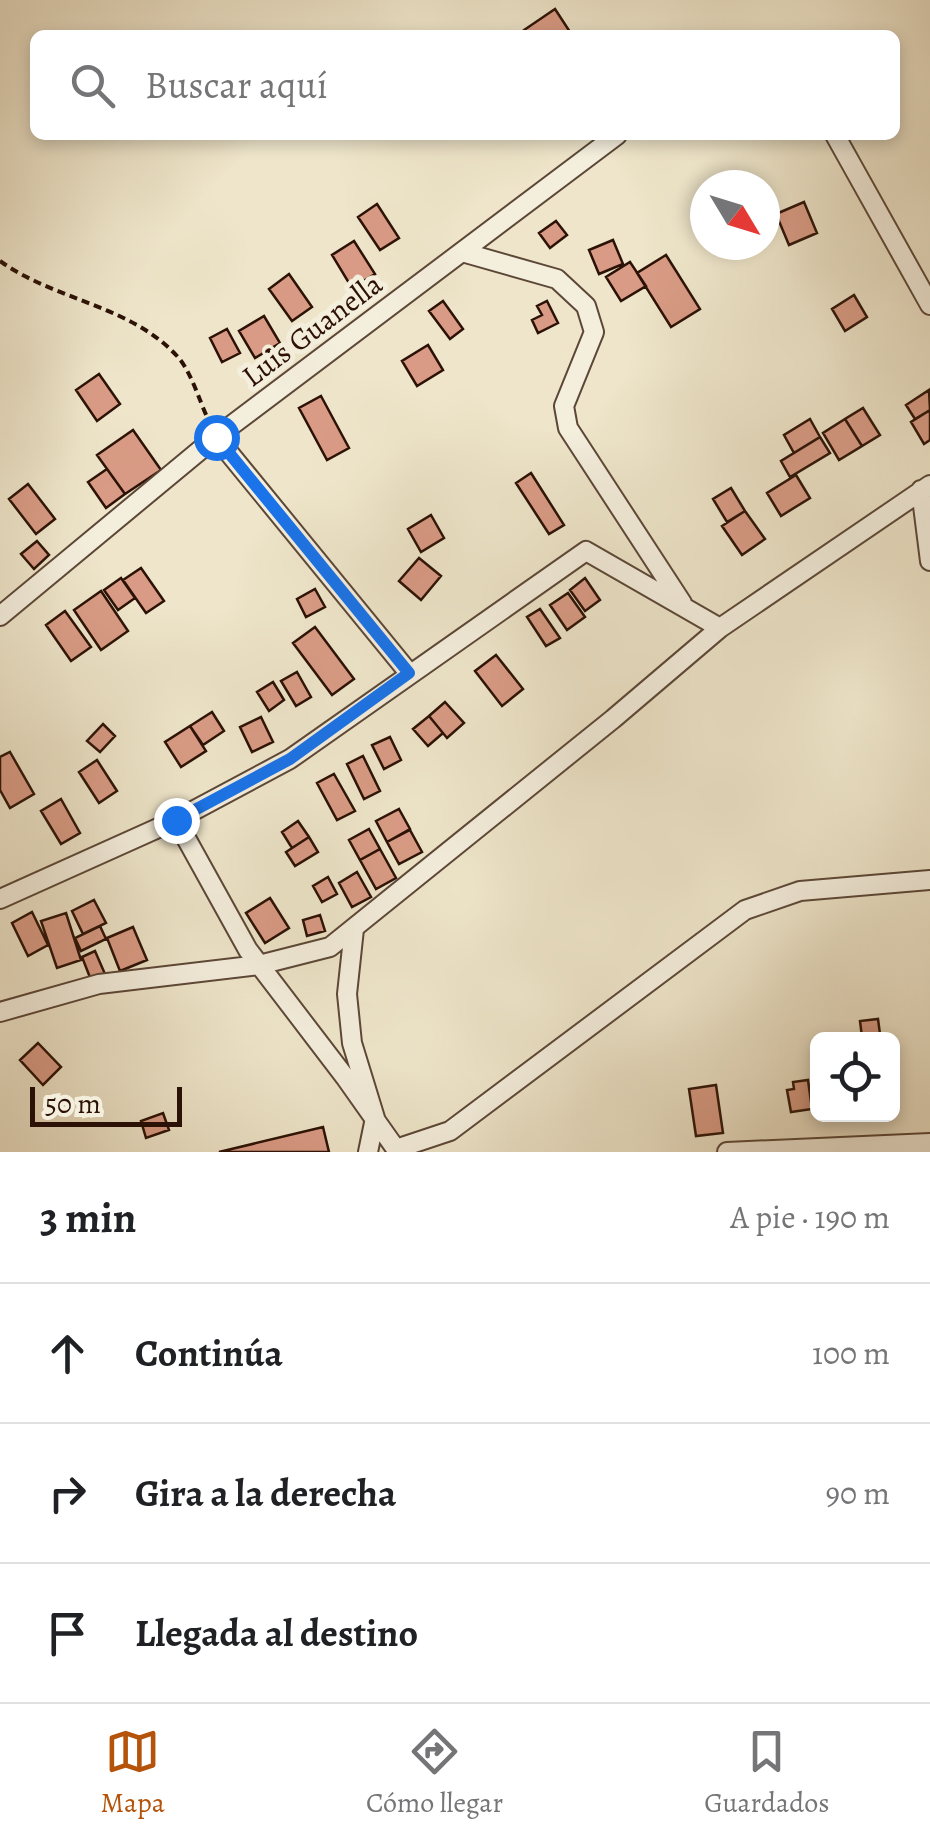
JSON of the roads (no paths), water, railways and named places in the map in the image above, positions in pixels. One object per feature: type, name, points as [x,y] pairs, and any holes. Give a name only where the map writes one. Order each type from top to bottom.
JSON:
[{"type":"street","name":"Luis Guanella","points":[[0,616],[216,437],[610,140]]},
{"type":"street","points":[[838,140],[930,305]]},
{"type":"street","points":[[462,252],[557,279],[586,306],[594,332],[564,406],[568,428],[685,608]]},
{"type":"street","points":[[216,437],[409,673]]},
{"type":"street","points":[[926,488],[930,561]]},
{"type":"street","points":[[0,1012],[99,984],[259,966],[330,947],[720,628],[926,488]]},
{"type":"street","points":[[0,899],[176,820],[290,759],[586,551],[720,628]]},
{"type":"street","points":[[176,820],[248,950],[397,1151],[450,1130],[745,910],[800,891],[930,880]]},
{"type":"street","points":[[354,929],[347,994],[352,1044],[374,1118],[368,1152]]},
{"type":"street","points":[[726,1152],[930,1143]]}]
